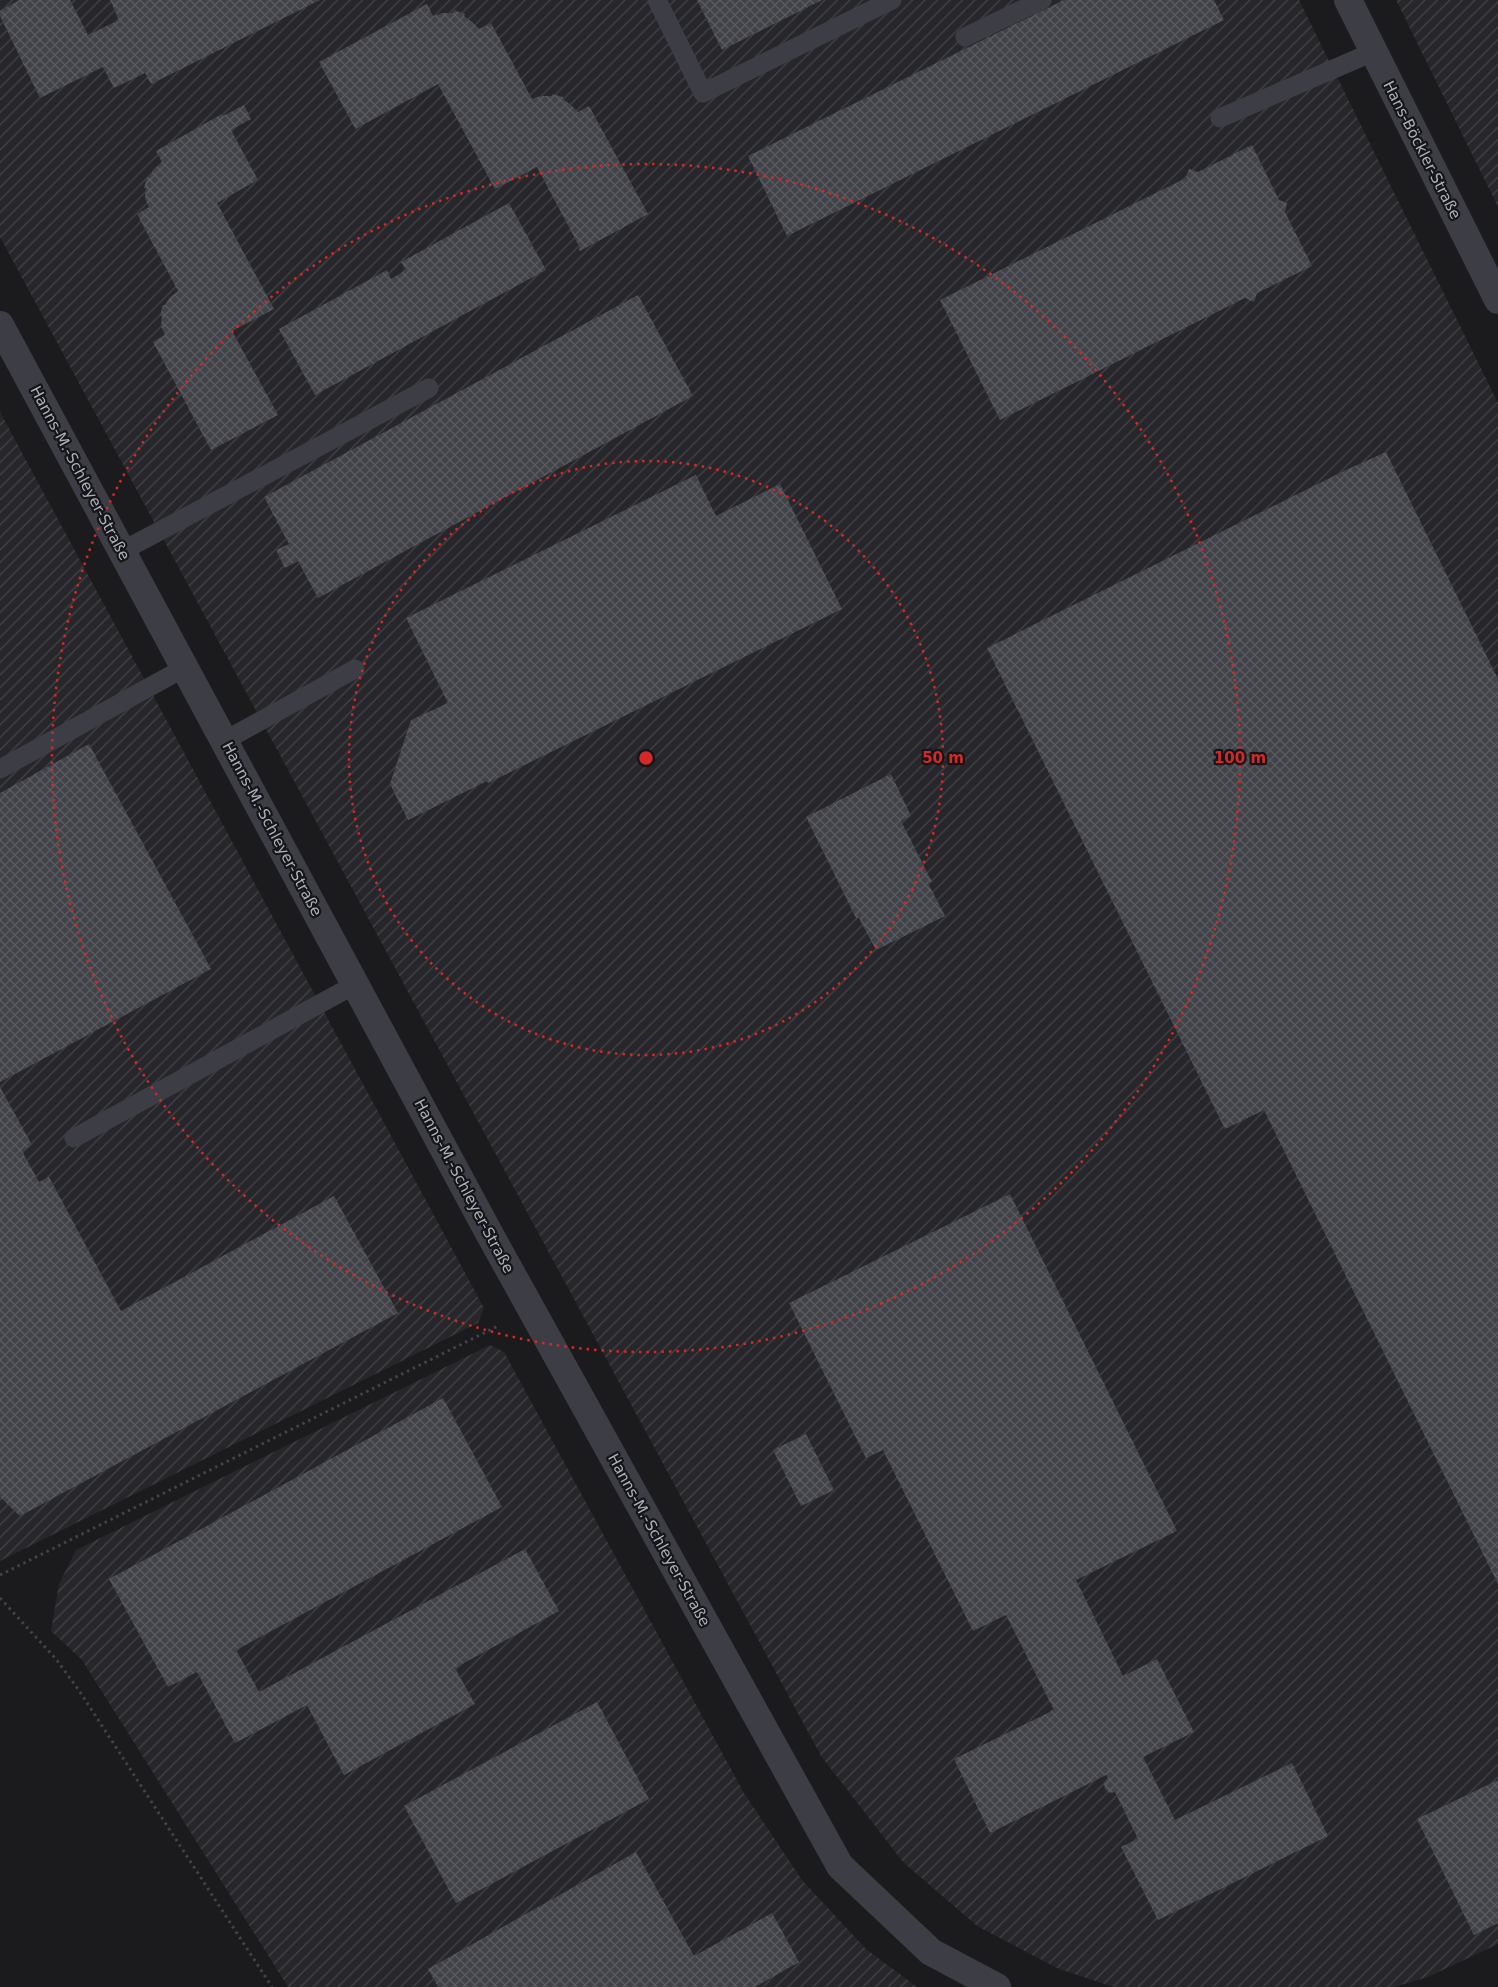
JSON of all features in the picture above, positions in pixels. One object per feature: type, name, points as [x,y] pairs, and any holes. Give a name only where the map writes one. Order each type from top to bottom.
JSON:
[{"type":"street","name":"Hans-Böckler-Straße","points":[[1348,0],[1498,300]]},
{"type":"street","name":"Hanns-M.-Schleyer-Straße","points":[[0,325],[531,1310],[840,1866],[931,1952],[997,1987]]},
{"type":"lane","points":[[657,0],[703,93],[892,0]]},
{"type":"lane","points":[[965,37],[1042,0]]},
{"type":"lane","points":[[1220,118],[1373,52]]},
{"type":"lane","points":[[122,551],[428,388]]},
{"type":"lane","points":[[0,769],[184,668]]},
{"type":"lane","points":[[224,741],[355,669]]},
{"type":"lane","points":[[74,1138],[356,984]]},
{"type":"path","points":[[0,1575],[531,1310]]},
{"type":"path","points":[[0,1598],[56,1659],[80,1692],[272,1987]]},
{"type":"shaded area","points":[[0,0],[1299,0],[1498,403],[1498,1944],[1428,1977],[1394,1987],[1114,1987],[1059,1969],[977,1926],[903,1862],[821,1756],[0,237]]},
{"type":"shaded area","points":[[1396,0],[1498,0],[1498,207]]},
{"type":"shaded area","points":[[0,412],[484,1308],[478,1323],[0,1561]]},
{"type":"shaded area","points":[[490,1345],[504,1352],[744,1793],[802,1880],[866,1949],[917,1987],[288,1987],[82,1660],[51,1631],[59,1584],[76,1550]]},
{"type":"building","points":[[19,0],[70,0],[88,35],[119,20],[110,0],[320,0],[151,84],[145,73],[114,88],[103,67],[40,98],[0,16],[0,11]]},
{"type":"building","points":[[697,0],[822,0],[722,50]]},
{"type":"building","points":[[1064,0],[1214,0],[1224,20],[787,236],[748,156]]},
{"type":"building","points":[[427,4],[433,16],[453,13],[454,10],[465,14],[464,16],[479,29],[491,23],[532,99],[540,96],[552,96],[552,94],[563,97],[578,112],[589,106],[648,214],[580,251],[537,167],[495,189],[438,84],[356,130],[319,62]]},
{"type":"building","points":[[244,105],[251,119],[231,130],[258,180],[217,203],[274,309],[232,331],[278,415],[211,450],[153,342],[165,335],[161,326],[162,316],[160,316],[163,305],[178,291],[137,214],[149,207],[145,198],[146,188],[144,188],[147,177],[149,178],[153,170],[162,162],[156,151],[222,114],[223,116]]},
{"type":"building","points":[[1252,145],[1279,200],[1287,203],[1285,212],[1312,266],[1257,293],[1254,302],[1245,298],[1000,420],[940,300],[1186,178],[1189,169],[1198,172]]},
{"type":"building","points":[[509,203],[546,270],[315,395],[279,329],[387,270],[391,279],[406,270],[401,262]]},
{"type":"building","points":[[638,295],[693,396],[318,598],[298,561],[285,568],[276,550],[289,544],[264,497]]},
{"type":"building","points":[[1386,452],[1498,679],[1498,1584],[1264,1110],[1225,1129],[987,648]]},
{"type":"building","points":[[696,475],[716,516],[780,484],[842,609],[488,783],[487,781],[408,820],[390,784],[411,720],[448,703],[406,618]]},
{"type":"building","points":[[89,744],[211,969],[0,1082],[0,793]]},
{"type":"building","points":[[891,774],[911,816],[901,821],[932,882],[928,883],[945,916],[876,950],[859,918],[856,918],[806,817]]},
{"type":"building","points":[[0,1087],[32,1145],[22,1151],[39,1182],[49,1177],[121,1311],[334,1196],[398,1313],[20,1516],[0,1497]]},
{"type":"building","points":[[1010,1194],[1177,1531],[1076,1580],[1123,1676],[1157,1659],[1194,1732],[1143,1757],[1175,1820],[1292,1763],[1328,1836],[1158,1920],[1121,1847],[1138,1839],[1115,1792],[1110,1793],[1105,1789],[1104,1783],[1108,1778],[1106,1775],[990,1833],[954,1759],[1054,1710],[1006,1615],[973,1631],[883,1450],[866,1458],[789,1303]]},
{"type":"building","points":[[443,1398],[502,1507],[236,1650],[259,1692],[525,1549],[559,1611],[455,1668],[475,1704],[344,1775],[307,1705],[235,1743],[197,1672],[168,1687],[109,1579]]},
{"type":"building","points":[[806,1434],[834,1490],[801,1506],[773,1450]]},
{"type":"building","points":[[597,1702],[649,1799],[456,1903],[404,1806]]},
{"type":"building","points":[[1498,1780],[1498,1923],[1474,1935],[1417,1819]]},
{"type":"building","points":[[636,1852],[694,1956],[772,1913],[799,1962],[755,1987],[438,1987],[428,1969]]}]
